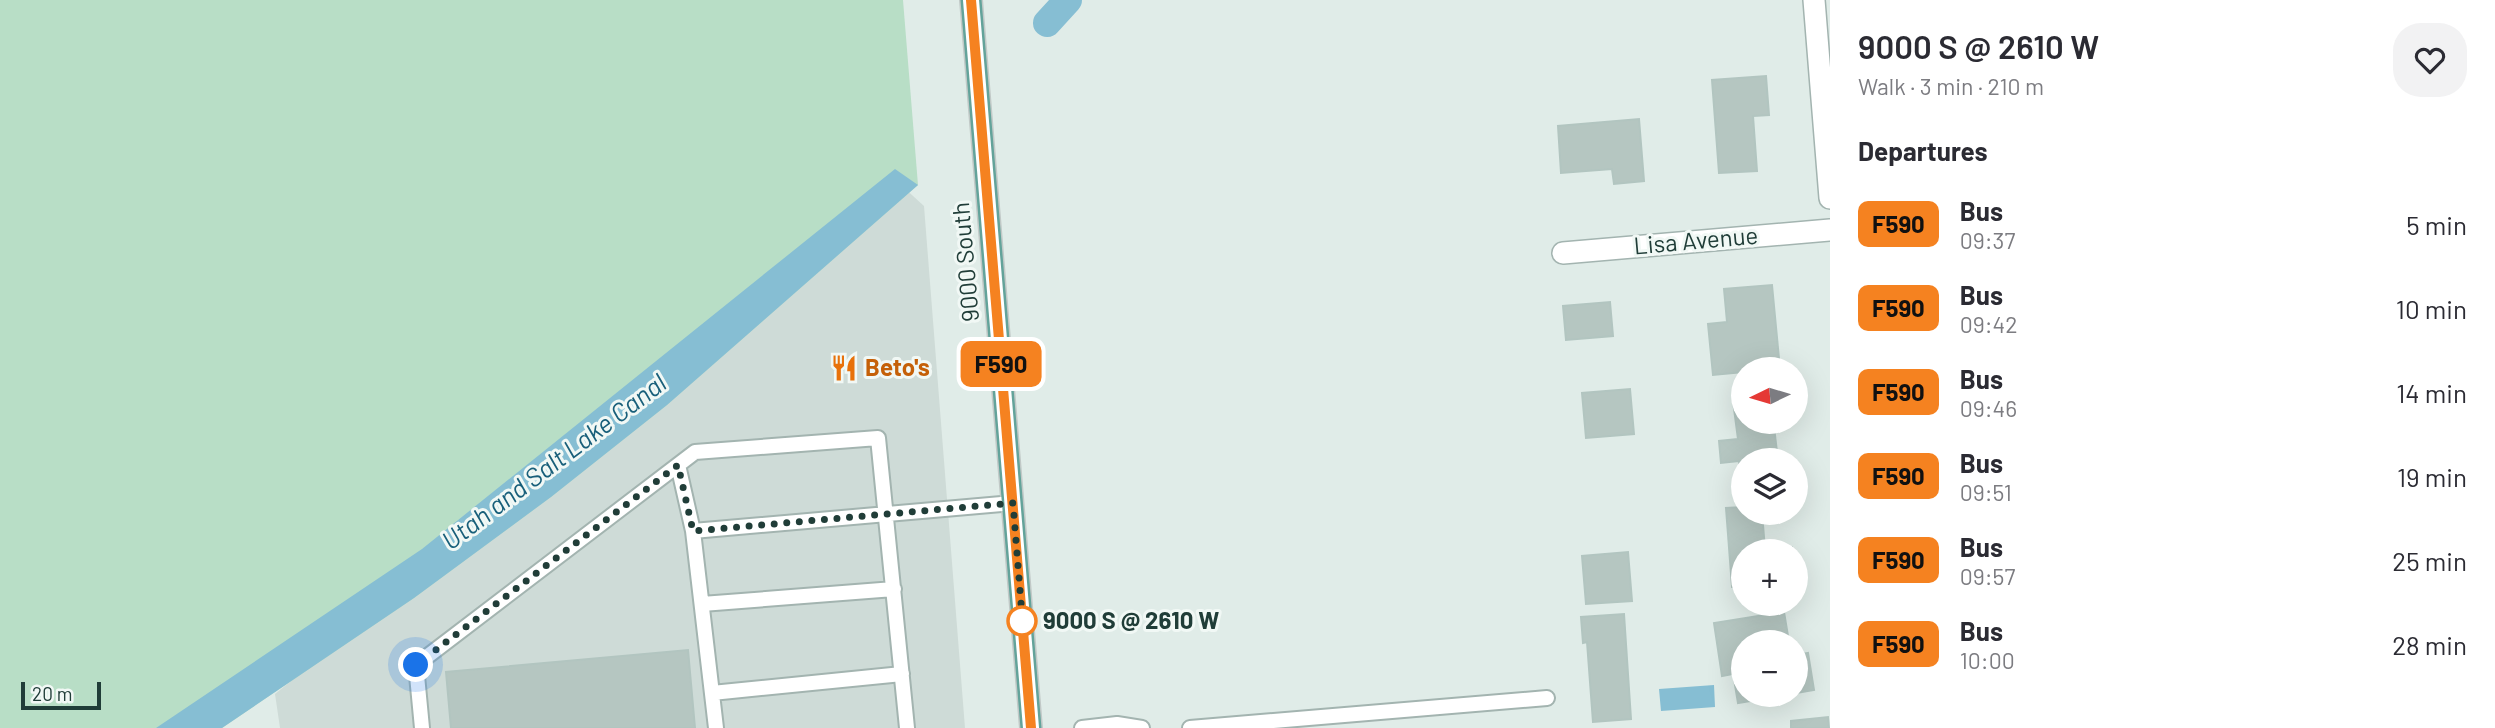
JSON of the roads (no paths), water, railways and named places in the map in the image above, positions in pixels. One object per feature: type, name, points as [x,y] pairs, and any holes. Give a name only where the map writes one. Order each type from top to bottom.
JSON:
[{"type":"main road","name":"9000 South","points":[[971,0],[1031,728]]},
{"type":"street","points":[[1814,0],[1830,198]]},
{"type":"street","name":"Lisa Avenue","points":[[1563,253],[1830,230]]},
{"type":"lane","points":[[422,728],[416,665],[695,452],[878,438],[907,728]]},
{"type":"lane","points":[[678,465],[693,531],[716,728]]},
{"type":"lane","points":[[693,531],[1013,503]]},
{"type":"lane","points":[[702,604],[894,589]]},
{"type":"lane","points":[[712,693],[902,674]]},
{"type":"lane","points":[[1190,728],[1547,698]]},
{"type":"lane","points":[[1082,728],[1118,724],[1142,728]]},
{"type":"water","points":[[895,169],[918,185],[667,405],[551,497],[414,598],[222,728],[156,728],[422,549]]},
{"type":"water","points":[[1714,685],[1715,707],[1661,711],[1659,689]]},
{"type":"waterway","name":"Utah and Salt Lake Canal","points":[[1047,23],[1068,0]]},
{"type":"place","name":"Beto's","points":[[844,368]]},
{"type":"place","name":"9000 S @ 2610 W","points":[[1022,621]]}]
